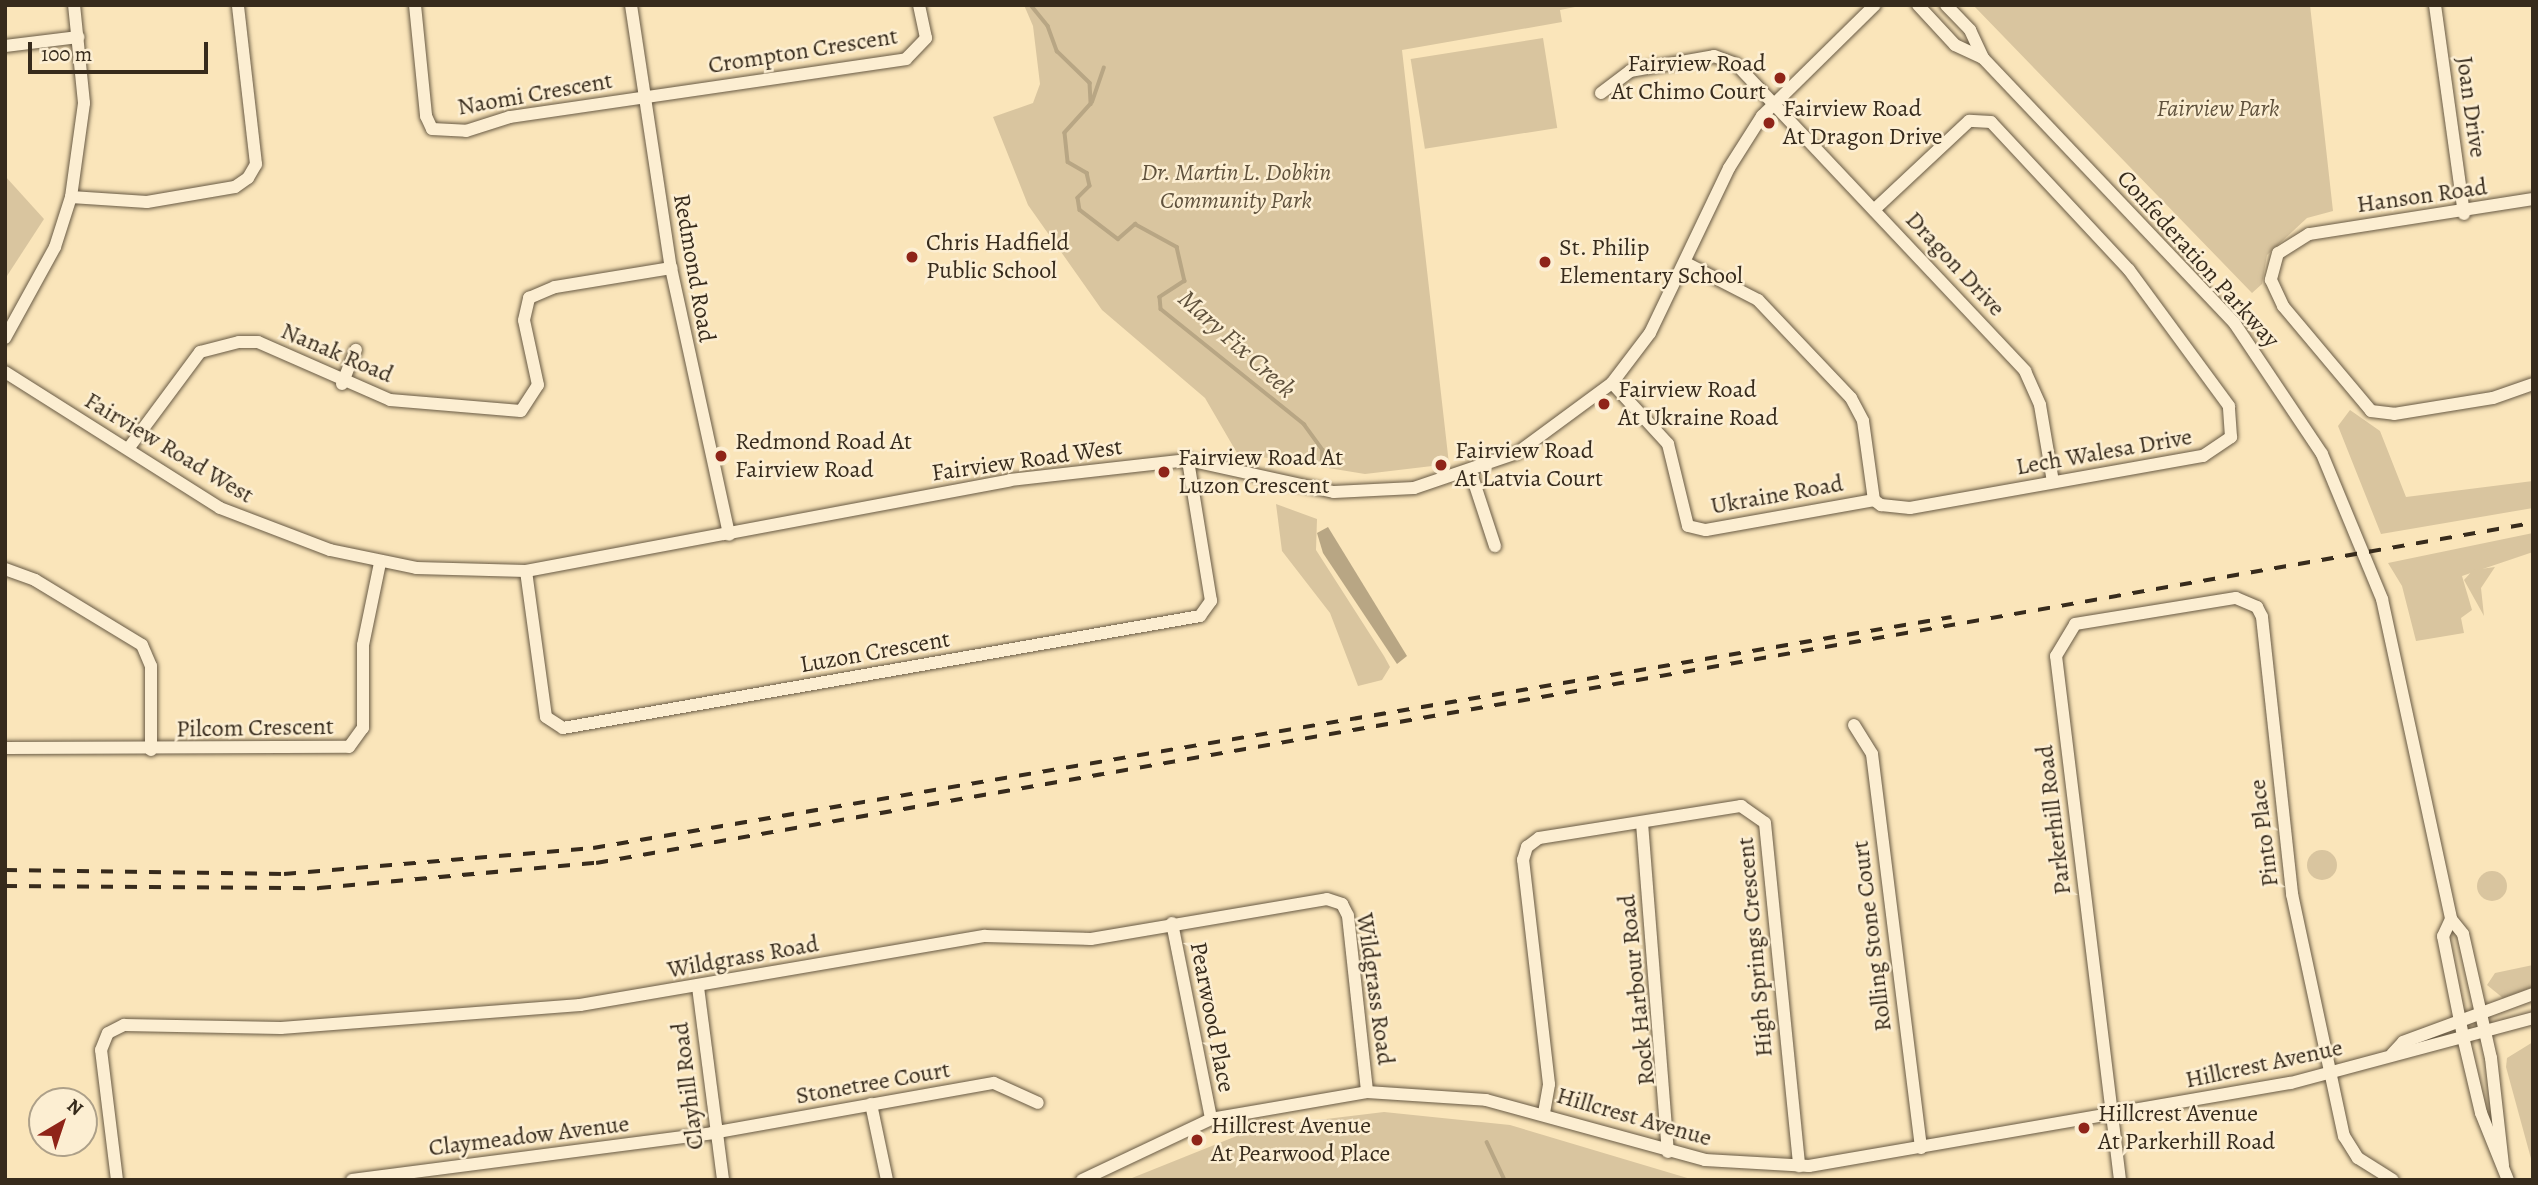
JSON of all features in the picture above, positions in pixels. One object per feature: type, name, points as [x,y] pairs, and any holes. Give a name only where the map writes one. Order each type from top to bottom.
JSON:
[{"type":"street","points":[[5,338],[55,247],[71,197],[84,103],[75,5]]},
{"type":"street","points":[[71,197],[147,202],[235,187],[248,178],[256,164],[238,5]]},
{"type":"street","name":"Naomi Crescent","points":[[415,5],[432,129],[466,131],[643,97]]},
{"type":"street","name":"Redmond Road","points":[[631,5],[671,268],[729,535]]},
{"type":"street","name":"Crompton Crescent","points":[[643,97],[906,59],[926,38],[919,5]]},
{"type":"street","name":"Fairview Road West","points":[[5,372],[220,508],[380,563],[526,571],[729,535],[1010,480],[1188,460],[1334,492],[1414,488],[1471,473],[1548,435],[1612,383],[1650,333],[1686,263],[1729,168],[1774,102],[1875,5]]},
{"type":"street","name":"Confederation Parkway","points":[[1918,5],[1955,44],[1983,58]]},
{"type":"street","name":"Confederation Parkway","points":[[1946,5],[1970,30],[1983,58],[2235,324],[2322,454],[2382,599],[2451,919],[2463,934],[2501,1109],[2503,1166]]},
{"type":"street","name":"Joan Drive","points":[[2435,5],[2464,214]]},
{"type":"street","points":[[5,46],[78,37]]},
{"type":"street","name":"Dragon Drive","points":[[1601,93],[1630,71],[1723,56],[1774,102],[2025,371],[2040,405],[2053,482]]},
{"type":"street","name":"Lech Walesa Drive","points":[[1874,500],[1910,508],[2214,453],[2231,437],[2233,416],[2109,245],[1990,122],[1969,121],[1875,209]]},
{"type":"street","name":"Hanson Road","points":[[2533,199],[2464,214],[2318,231],[2278,253],[2271,279],[2283,306],[2359,403],[2395,414],[2533,384]]},
{"type":"street","points":[[1686,263],[1758,300],[1851,398],[1863,421],[1874,500]]},
{"type":"street","name":"Nanak Road","points":[[128,449],[200,352],[211,347],[258,342],[342,384],[437,407],[521,411],[538,385],[524,320],[529,298],[555,287],[671,268]]},
{"type":"street","points":[[342,384],[356,351]]},
{"type":"street","name":"Ukraine Road","points":[[1612,383],[1668,444],[1688,526],[1706,530],[1874,500]]},
{"type":"street","name":"Luzon Crescent","points":[[526,571],[547,717],[563,729],[1200,616],[1211,601],[1188,460]]},
{"type":"street","points":[[1471,473],[1495,545]]},
{"type":"street","name":"Pilcom Crescent","points":[[5,569],[35,580],[142,645],[151,666],[151,750],[355,743],[364,718],[363,645],[380,563]]},
{"type":"street","name":"Pinto Place","points":[[2236,598],[2257,607],[2262,617],[2292,894],[2334,1074],[2348,1148],[2393,1180]]},
{"type":"street","name":"Parkerhill Road","points":[[2120,1180],[2109,1115],[2056,656],[2062,635],[2075,624],[2236,598]]},
{"type":"street","name":"Rolling Stone Court","points":[[1854,725],[1872,754],[1921,1148]]},
{"type":"street","points":[[5,748],[151,750]]},
{"type":"street","name":"High Springs Crescent","points":[[1544,1113],[1549,1076],[1524,856],[1539,838],[1642,823],[1735,805],[1754,810],[1765,823],[1799,1166]]},
{"type":"street","name":"Rock Harbour Road","points":[[1642,823],[1668,1152]]},
{"type":"street","name":"Wildgrass Road","points":[[117,1180],[100,1050],[118,1027],[328,1025],[580,1005],[985,936],[1091,939],[1172,923],[1326,899],[1342,904],[1367,1092]]},
{"type":"street","name":"Confederation Parkway","points":[[2451,919],[2443,936],[2464,1041],[2481,1113],[2508,1180]]},
{"type":"street","name":"Pearwood Place","points":[[1172,923],[1211,1119]]},
{"type":"street","name":"Clayhill Road","points":[[698,987],[712,1133],[723,1180]]},
{"type":"street","name":"Hillcrest Avenue","points":[[2392,1054],[2403,1042],[2481,1016],[2533,994]]},
{"type":"street","name":"Hillcrest Avenue","points":[[1082,1180],[1211,1119],[1367,1092],[1442,1094],[1544,1113],[1668,1152],[1799,1166],[1921,1148],[2334,1074],[2392,1054],[2464,1041],[2533,1018]]},
{"type":"street","name":"Stonetree Court","points":[[712,1133],[994,1083],[1038,1103]]},
{"type":"street","points":[[871,1104],[887,1180]]},
{"type":"street","name":"Claymeadow Avenue","points":[[352,1180],[712,1133]]},
{"type":"green space","name":"Dr. Martin L. Dobkin Community Park","points":[[1024,5],[1585,5],[1560,10],[1562,22],[1402,50],[1449,464],[1365,474],[1237,453],[1205,398],[1102,310],[1028,205],[993,117],[1033,103],[1040,84],[1033,26]]},
{"type":"green space","name":"Fairview Park","points":[[2310,5],[2333,211],[2307,218],[2267,255],[2262,284],[2252,293],[1974,6]]},
{"type":"green space","points":[[1543,38],[1557,128],[1425,149],[1411,59]]},
{"type":"green space","points":[[5,176],[44,219],[5,279]]},
{"type":"green space","points":[[2350,410],[2380,431],[2406,497],[2533,481],[2533,508],[2381,534],[2338,426]]},
{"type":"green space","points":[[1276,504],[1317,519],[1316,550],[1390,667],[1382,680],[1358,686],[1330,613],[1282,551]]},
{"type":"green space","points":[[2533,533],[2533,552],[2462,576],[2472,610],[2461,618],[2464,633],[2416,641],[2402,586],[2388,563]]},
{"type":"green space","points":[[2495,567],[2481,588],[2484,616],[2464,580],[2473,570]]},
{"type":"green space","points":[[2322,850],[2333,854],[2337,865],[2333,876],[2322,880],[2311,876],[2307,865],[2311,854]]},
{"type":"green space","points":[[2492,871],[2503,875],[2507,886],[2503,897],[2492,901],[2481,897],[2477,886],[2481,875]]},
{"type":"green space","points":[[2533,965],[2533,987],[2503,998],[2487,985],[2495,973]]},
{"type":"green space","points":[[2533,1042],[2533,1166],[2506,1067],[2507,1058]]},
{"type":"green space","points":[[1384,1112],[1510,1125],[1694,1180],[1127,1180],[1259,1127]]},
{"type":"shaded area","points":[[1328,527],[1407,656],[1397,664],[1323,553],[1317,533]]},
{"type":"waterway","name":"Mary Fix Creek","points":[[1031,5],[1048,26],[1057,51],[1090,83],[1091,104],[1065,133],[1068,162],[1087,173],[1090,186],[1078,198],[1080,210],[1118,239],[1135,224],[1177,247],[1185,281],[1160,297],[1161,309],[1304,424],[1323,450],[1322,465]]},
{"type":"waterway","points":[[1092,102],[1104,68]]},
{"type":"waterway","name":"Mary Fix Creek","points":[[1487,1142],[1505,1180]]},
{"type":"railway","points":[[5,886],[319,888],[596,863],[2533,523]]},
{"type":"railway","points":[[5,870],[284,874],[593,848],[1951,617]]},
{"type":"place","name":"Fairview Road At Chimo Court","points":[[1780,78]]},
{"type":"place","name":"Fairview Road At Dragon Drive","points":[[1769,123]]},
{"type":"place","name":"Chris Hadfield Public School","points":[[912,257]]},
{"type":"place","name":"St. Philip Elementary School","points":[[1545,262]]},
{"type":"place","name":"Fairview Road At Ukraine Road","points":[[1604,404]]},
{"type":"place","name":"Redmond Road At Fairview Road","points":[[721,456]]},
{"type":"place","name":"Fairview Road At Latvia Court","points":[[1441,465]]},
{"type":"place","name":"Fairview Road At Luzon Crescent","points":[[1164,472]]},
{"type":"place","name":"Hillcrest Avenue At Parkerhill Road","points":[[2084,1128]]},
{"type":"place","name":"Hillcrest Avenue At Pearwood Place","points":[[1197,1140]]}]
